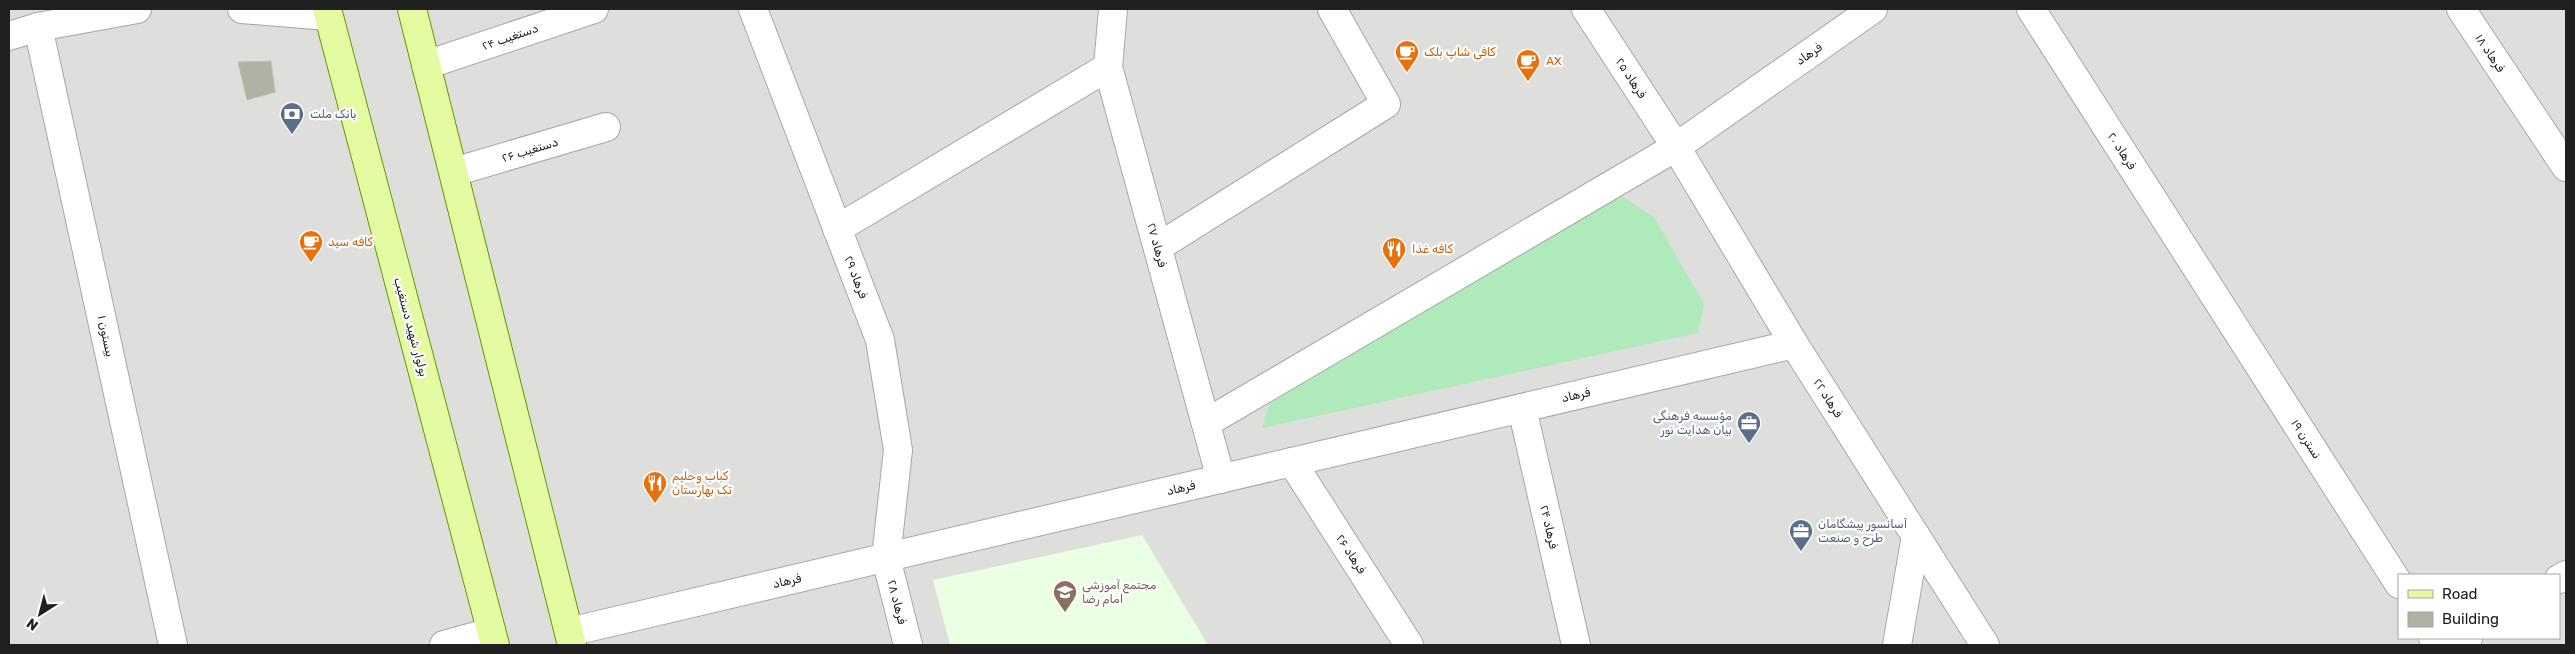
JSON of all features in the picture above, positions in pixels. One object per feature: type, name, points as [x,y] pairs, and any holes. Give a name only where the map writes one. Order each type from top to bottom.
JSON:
[{"type":"main road","points":[[412,9],[570,638]]},
{"type":"main road","name":"بولوار شهید دستغیب","points":[[328,12],[493,639]]},
{"type":"street","points":[[9,36],[38,27],[137,9]]},
{"type":"street","points":[[242,9],[328,12]]},
{"type":"street","name":"دستغیب ۲۴","points":[[426,65],[594,9]]},
{"type":"street","name":"فرهاد ۲۹","points":[[753,9],[880,340],[898,450],[886,558]]},
{"type":"street","name":"فرهاد ۲۷","points":[[1114,9],[1108,67],[1221,479]]},
{"type":"street","points":[[1158,247],[1386,104],[1332,9]]},
{"type":"street","name":"فرهاد ۲۵","points":[[1586,9],[1676,147]]},
{"type":"street","name":"فرهاد","points":[[1206,423],[1676,147],[1873,9]]},
{"type":"street","name":"فرهاد ۲۰","points":[[2031,9],[2212,292]]},
{"type":"street","name":"فرهاد ۱۸","points":[[2461,9],[2566,167]]},
{"type":"street","name":"بیستون ۱","points":[[38,27],[174,645]]},
{"type":"street","points":[[837,229],[1108,67]]},
{"type":"street","name":"دستغیب ۲۶","points":[[454,172],[606,127]]},
{"type":"street","name":"فرهاد ۲۲","points":[[1676,147],[1794,344],[1985,645]]},
{"type":"street","name":"نسترن ۱۹","points":[[2212,292],[2398,582]]},
{"type":"street","name":"فرهاد","points":[[570,638],[886,558],[1794,344]]},
{"type":"street","name":"فرهاد ۲۴","points":[[1522,408],[1576,645]]},
{"type":"street","name":"فرهاد ۲۶","points":[[1292,462],[1409,645]]},
{"type":"street","points":[[1897,645],[1916,536]]},
{"type":"street","name":"فرهاد ۲۸","points":[[886,558],[908,645]]},
{"type":"street","points":[[444,645],[493,639]]},
{"type":"shaded area","points":[[9,9],[2566,9],[2566,645],[9,645]]},
{"type":"shaded area","name":"مجتمع آموزشی امام رضا","points":[[1142,535],[1208,645],[950,645],[933,580]]},
{"type":"green space","points":[[1621,196],[1654,217],[1704,304],[1698,333],[1262,428],[1272,395]]},
{"type":"building","points":[[271,61],[275,92],[247,100],[238,62]]},
{"type":"place","name":"کافی شاپ بلک","points":[[1407,73]]},
{"type":"place","name":"AX","points":[[1528,82]]},
{"type":"place","name":"بانک ملت","points":[[292,135]]},
{"type":"place","name":"کافه سید","points":[[311,263]]},
{"type":"place","name":"کافه غذا","points":[[1394,270]]},
{"type":"place","name":"مؤسسه فرهنگی بیان هدایت نور","points":[[1749,444]]},
{"type":"place","name":"کباب وحلیم تک بهارستان","points":[[655,504]]},
{"type":"place","name":"آسانسور پیشگامان طرح و صنعت","points":[[1801,552]]},
{"type":"place","name":"مجتمع آموزشی امام رضا","points":[[1065,613]]}]
